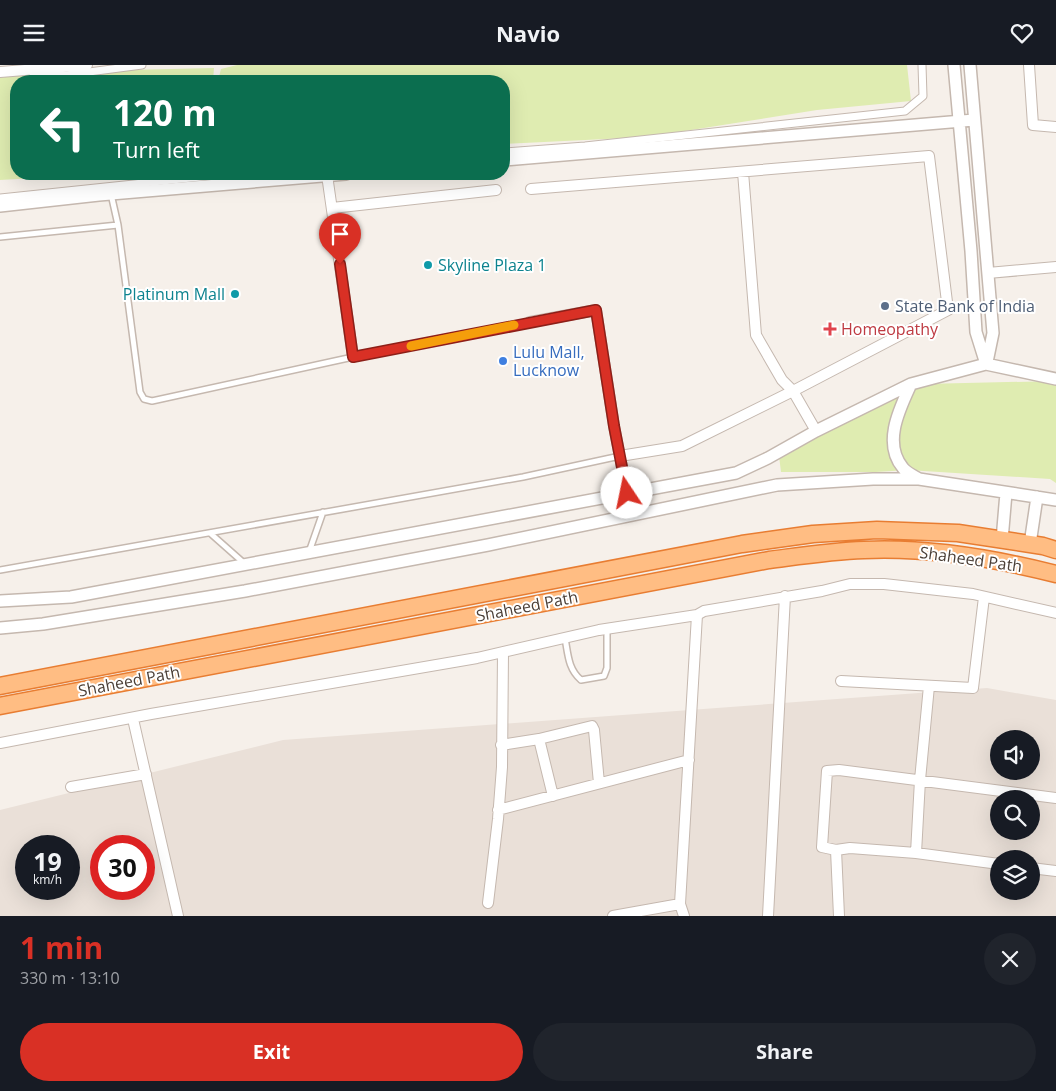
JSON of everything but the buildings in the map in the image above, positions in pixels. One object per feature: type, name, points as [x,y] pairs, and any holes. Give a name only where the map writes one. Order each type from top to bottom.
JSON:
[{"type":"highway","name":"Shaheed Path","points":[[0,686],[704,551],[813,534],[877,530],[958,533],[1056,550]]},
{"type":"highway","name":"Shaheed Path","points":[[0,706],[769,560],[863,550],[938,551],[1011,563],[1056,574]]},
{"type":"street","points":[[0,72],[87,65]]},
{"type":"street","points":[[0,72],[66,75],[142,65]]},
{"type":"street","points":[[510,152],[585,146],[905,111],[923,96],[922,65]]},
{"type":"street","points":[[954,65],[971,251],[976,333],[986,364]]},
{"type":"street","points":[[970,65],[993,333],[986,364]]},
{"type":"street","points":[[1029,65],[1033,125],[1056,127]]},
{"type":"street","points":[[510,159],[974,120]]},
{"type":"street","points":[[530,189],[929,156],[948,310],[793,391],[682,446],[620,456]]},
{"type":"street","points":[[743,172],[756,335],[782,380],[793,391],[816,431]]},
{"type":"street","points":[[0,198],[172,180]]},
{"type":"street","points":[[0,206],[270,180]]},
{"type":"street","points":[[328,180],[353,357]]},
{"type":"street","points":[[332,208],[496,191]]},
{"type":"street","points":[[988,273],[1056,267]]},
{"type":"street","points":[[530,322],[596,310],[627,493]]},
{"type":"street","points":[[0,601],[71,597],[736,473],[911,384],[986,364],[1056,379]]},
{"type":"street","points":[[911,384],[898,414],[893,440],[895,453],[903,469],[919,479]]},
{"type":"street","points":[[0,628],[42,624],[245,591],[488,545],[778,485],[872,479],[919,479],[1056,500]]},
{"type":"street","points":[[1002,540],[1006,493]]},
{"type":"street","points":[[1030,544],[1037,497]]},
{"type":"street","points":[[0,743],[477,658],[607,629],[697,615],[704,611],[822,591],[850,584],[884,583],[930,588],[984,597],[1056,613]]},
{"type":"street","points":[[768,916],[785,596]]},
{"type":"street","points":[[841,681],[973,688],[984,597]]},
{"type":"street","points":[[684,916],[680,904],[697,615]]},
{"type":"street","points":[[488,903],[502,767],[503,652]]},
{"type":"street","points":[[916,853],[920,781],[929,685]]},
{"type":"street","points":[[133,719],[178,916]]},
{"type":"street","points":[[501,745],[592,727],[594,729],[599,783]]},
{"type":"street","points":[[539,739],[552,796]]},
{"type":"street","points":[[498,810],[688,759]]},
{"type":"street","points":[[990,862],[916,853],[850,848],[836,850],[822,847],[827,771],[839,770],[1056,798]]},
{"type":"street","points":[[71,787],[146,774]]},
{"type":"street","points":[[836,850],[839,916]]},
{"type":"street","points":[[1040,869],[1056,871]]},
{"type":"street","points":[[613,916],[680,904]]},
{"type":"lane","points":[[111,194],[118,225],[140,392],[144,399],[152,401],[353,357],[530,322]]},
{"type":"lane","points":[[0,237],[118,225]]},
{"type":"lane","points":[[0,571],[523,477],[620,456]]},
{"type":"lane","points":[[309,553],[323,512]]},
{"type":"lane","points":[[210,533],[245,565]]},
{"type":"lane","points":[[565,638],[569,663],[574,674],[582,680],[598,678],[604,676],[607,668],[607,629]]},
{"type":"shaded area","points":[[987,688],[1056,700],[1056,916],[0,916],[0,810],[283,740]]},
{"type":"green space","points":[[237,65],[907,65],[911,101],[817,110],[647,137],[510,144],[510,75],[220,75],[221,69]]},
{"type":"green space","points":[[214,68],[213,75],[10,75],[10,179],[0,180],[0,73]]},
{"type":"green space","points":[[1056,381],[1056,483],[1050,479],[908,470],[781,472],[779,456],[923,384]]},
{"type":"slow traffic","points":[[411,346],[514,325]]},
{"type":"place","name":"Skyline Plaza 1","points":[[428,265]]},
{"type":"place","name":"Platinum Mall","points":[[235,294]]},
{"type":"place","name":"State Bank of India","points":[[885,306]]},
{"type":"place","name":"Homeopathy","points":[[830,329]]},
{"type":"place","name":"Lulu Mall, Lucknow","points":[[503,361]]},
{"type":"route","points":[[340,264],[353,357],[596,310],[614,426],[627,493]]}]
